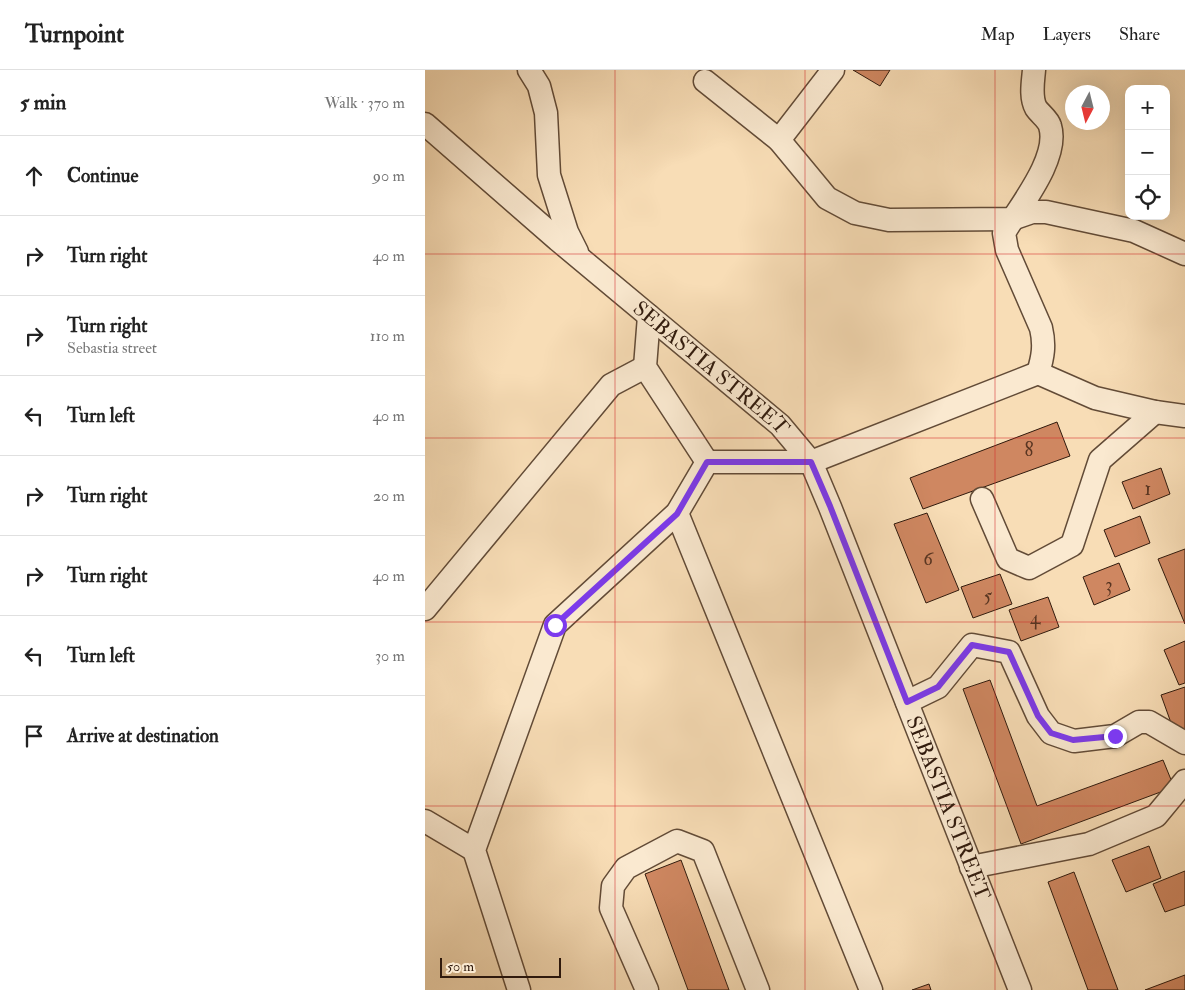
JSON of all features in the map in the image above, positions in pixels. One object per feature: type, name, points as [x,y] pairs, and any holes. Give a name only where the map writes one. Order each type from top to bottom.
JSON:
[{"type":"street","points":[[529,70],[539,86],[547,113],[549,175],[567,232],[579,258]]},
{"type":"street","points":[[779,140],[833,70]]},
{"type":"street","points":[[1034,70],[1032,88],[1035,107],[1050,124],[1053,139],[1049,154],[1027,200],[1004,233],[1007,250],[1041,328],[1044,340],[1043,354],[1038,373]]},
{"type":"street","points":[[705,81],[779,140],[827,198],[855,213],[889,220],[1012,219],[1032,212],[1046,212],[1134,230],[1185,254]]},
{"type":"street","name":"SEBASTIA STREET","points":[[425,124],[579,258],[781,425],[811,462],[1020,990]]},
{"type":"street","points":[[649,316],[645,367],[707,462]]},
{"type":"street","points":[[425,609],[611,385],[645,367]]},
{"type":"street","points":[[707,462],[811,462],[1038,373],[1095,398],[1155,412],[1185,416]]},
{"type":"street","points":[[982,499],[1008,559],[1029,568],[1072,545],[1100,460],[1155,412]]},
{"type":"street","points":[[519,990],[474,850],[555,625],[677,514],[707,462]]},
{"type":"street","points":[[677,514],[871,990]]},
{"type":"street","points":[[907,702],[938,687],[972,645],[1009,652],[1038,716],[1051,733],[1073,740],[1107,737],[1115,736],[1139,722],[1149,722],[1185,743]]},
{"type":"street","points":[[971,867],[1089,844],[1156,816],[1185,782]]},
{"type":"street","points":[[425,821],[474,850]]},
{"type":"street","points":[[647,990],[611,908],[613,886],[626,868],[677,841],[703,851],[758,990]]},
{"type":"building","points":[[853,70],[890,70],[880,86]]},
{"type":"building","points":[[1057,422],[1070,456],[923,509],[910,478]]},
{"type":"building","points":[[1161,468],[1170,494],[1133,509],[1122,482]]},
{"type":"building","points":[[927,513],[959,590],[926,603],[894,524]]},
{"type":"building","points":[[1140,516],[1150,543],[1115,557],[1104,530]]},
{"type":"building","points":[[1185,549],[1185,624],[1158,559]]},
{"type":"building","points":[[1119,563],[1130,590],[1094,605],[1083,577]]},
{"type":"building","points":[[1000,574],[1012,604],[973,618],[961,587]]},
{"type":"building","points":[[1048,597],[1059,627],[1021,641],[1009,610]]},
{"type":"building","points":[[1185,641],[1185,683],[1179,685],[1164,650]]},
{"type":"building","points":[[990,680],[1037,806],[1163,760],[1174,787],[1021,844],[963,689]]},
{"type":"building","points":[[1185,687],[1185,731],[1175,734],[1161,695]]},
{"type":"building","points":[[1149,846],[1161,878],[1126,892],[1112,860]]},
{"type":"building","points":[[681,860],[729,990],[688,990],[645,874]]},
{"type":"building","points":[[1185,871],[1185,905],[1165,912],[1153,884]]},
{"type":"building","points":[[1074,872],[1118,990],[1088,990],[1048,882]]},
{"type":"building","points":[[1185,975],[1185,990],[1145,990]]},
{"type":"building","points":[[929,984],[931,990],[912,990]]},
{"type":"route","points":[[555,625],[677,514],[707,462],[811,462],[907,702],[938,687],[972,645],[1009,652],[1038,716],[1051,733],[1073,740],[1115,736]]}]
